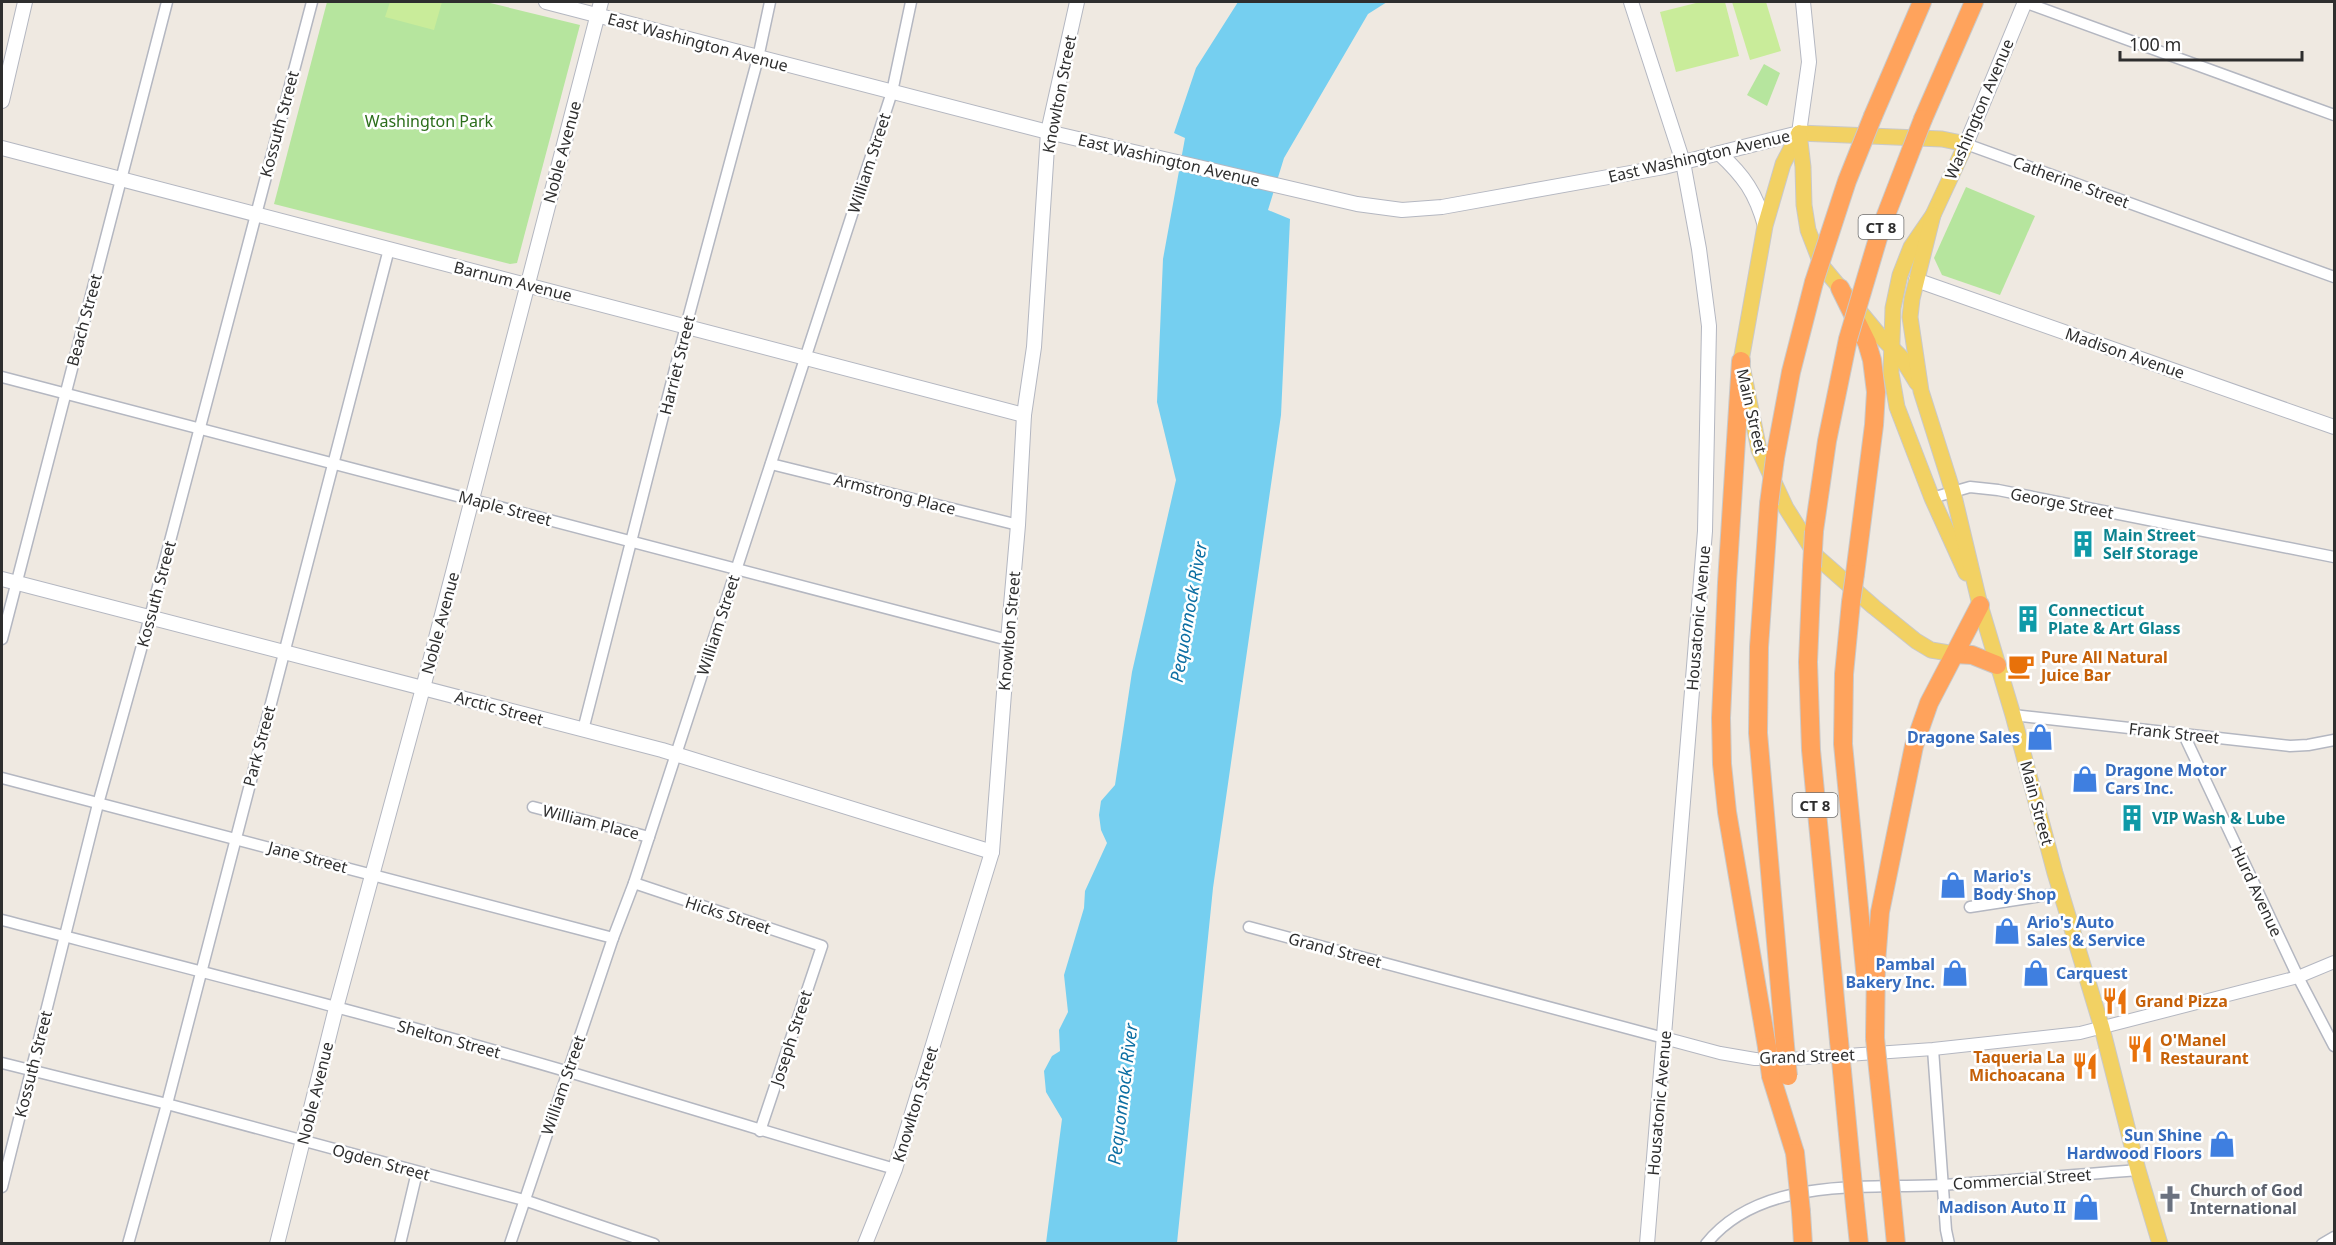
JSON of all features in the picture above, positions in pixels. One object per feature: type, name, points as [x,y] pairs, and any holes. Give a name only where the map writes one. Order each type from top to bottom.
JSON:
[{"type":"highway","name":"CT 8","points":[[1776,1047],[1758,733],[1759,647],[1769,504],[1775,458],[1791,372],[1814,282],[1847,181],[1922,2]]},
{"type":"highway","name":"CT 8","points":[[1859,1244],[1812,772],[1808,672],[1814,531],[1827,441],[1848,339],[1881,228],[1923,119],[1974,2]]},
{"type":"highway","points":[[1840,288],[1872,360],[1875,392],[1874,425],[1844,674],[1843,744],[1896,1244]]},
{"type":"highway","points":[[1741,361],[1727,583],[1721,718],[1722,764],[1727,812],[1776,1047],[1779,1076],[1795,1153],[1803,1244]]},
{"type":"highway","points":[[1875,1038],[1878,928],[1901,807],[1923,718],[1980,605]]},
{"type":"highway","points":[[1955,654],[1972,655],[1998,665]]},
{"type":"main road","points":[[2,101],[25,2]]},
{"type":"main road","name":"East Washington Avenue","points":[[546,2],[599,8],[758,58],[1048,132],[1357,204],[1402,210],[1442,207],[1653,170],[1799,133]]},
{"type":"main road","name":"Knowlton Street","points":[[865,1244],[895,1169],[992,852],[1018,525],[1024,415],[1034,347],[1048,132],[1077,2]]},
{"type":"main road","name":"Housatonic Avenue","points":[[1631,2],[1683,162],[1699,249],[1709,326],[1705,531],[1647,1244]]},
{"type":"main road","name":"Main Street","points":[[1803,2],[1809,62],[1799,133],[1808,230],[1822,266],[1901,357],[1921,391]]},
{"type":"main road","name":"Washington Avenue","points":[[1900,275],[1911,247],[1933,215],[1966,144],[2024,2]]},
{"type":"main road","name":"Noble Avenue","points":[[277,1244],[336,1008],[423,688],[599,8]]},
{"type":"main road","name":"Main Street","points":[[1799,133],[1783,164],[1765,226],[1741,361],[1759,450],[1785,508],[1817,557],[1916,640],[1931,650],[1955,654]]},
{"type":"main road","name":"Catherine Street","points":[[1799,133],[1942,139],[1966,144]]},
{"type":"main road","name":"Barnum Avenue","points":[[2,148],[1024,415]]},
{"type":"main road","name":"Main Street","points":[[1719,153],[1742,175],[1758,203],[1765,226]]},
{"type":"main road","name":"Washington Avenue","points":[[1916,280],[1933,215]]},
{"type":"main road","name":"Main Street","points":[[1900,275],[1893,308],[1891,373],[1897,407],[1932,498],[1980,605]]},
{"type":"main road","name":"Main Street","points":[[1916,280],[1910,317],[1921,391],[1953,492],[1980,605],[2013,715],[2061,893],[2102,1028],[2138,1170],[2160,1244]]},
{"type":"main road","name":"Madison Avenue","points":[[1916,280],[2334,427]]},
{"type":"main road","name":"Arctic Street","points":[[2,579],[677,754],[992,852]]},
{"type":"street","name":"Beach Street","points":[[2,639],[167,2]]},
{"type":"street","name":"Kossuth Street","points":[[2,1186],[98,804],[150,618],[312,2]]},
{"type":"street","name":"Harriet Street","points":[[583,729],[686,326],[758,58],[770,2]]},
{"type":"street","name":"William Street","points":[[510,1244],[613,938],[634,884],[892,92],[911,2]]},
{"type":"street","points":[[2024,2],[2334,115]]},
{"type":"street","name":"Catherine Street","points":[[1966,144],[2334,277]]},
{"type":"street","name":"Park Street","points":[[128,1244],[167,1104],[389,249]]},
{"type":"street","name":"Maple Street","points":[[2,377],[1008,640]]},
{"type":"street","name":"Armstrong Place","points":[[771,464],[1018,525]]},
{"type":"street","name":"George Street","points":[[1932,498],[1970,488],[1998,490],[2334,557]]},
{"type":"street","name":"Frank Street","points":[[2013,715],[2290,746],[2308,746],[2334,740]]},
{"type":"street","name":"Hurd Avenue","points":[[2184,735],[2298,977],[2334,1046]]},
{"type":"street","name":"Jane Street","points":[[2,778],[613,938]]},
{"type":"street","name":"William Place","points":[[533,807],[649,837]]},
{"type":"street","name":"Hicks Street","points":[[634,884],[822,946]]},
{"type":"street","points":[[1970,907],[2061,893]]},
{"type":"street","name":"Shelton Street","points":[[2,920],[201,971],[568,1072],[760,1131],[895,1169]]},
{"type":"street","name":"Grand Street","points":[[1249,927],[1720,1053],[1755,1059],[1790,1059],[1933,1049],[2080,1033],[2298,977],[2334,962]]},
{"type":"street","name":"Joseph Street","points":[[760,1131],[822,946]]},
{"type":"street","points":[[1933,1049],[1942,1185],[1949,1244]]},
{"type":"street","name":"Ogden Street","points":[[2,1063],[167,1104],[524,1200],[654,1244]]},
{"type":"street","name":"Commercial Street","points":[[1706,1244],[1715,1233],[1738,1214],[1767,1202],[1815,1189],[1942,1185],[2138,1170]]},
{"type":"street","points":[[400,1244],[417,1172]]},
{"type":"street","points":[[2322,1244],[2334,1237]]},
{"type":"green space","name":"Washington Park","points":[[327,2],[486,2],[580,25],[517,263],[510,264],[274,204]]},
{"type":"green space","points":[[390,2],[442,2],[434,30],[385,17]]},
{"type":"green space","points":[[1700,2],[1725,2],[1739,56],[1676,72],[1660,12]]},
{"type":"green space","points":[[1732,2],[1766,2],[1781,51],[1750,60]]},
{"type":"green space","points":[[1764,64],[1780,73],[1767,106],[1747,95]]},
{"type":"green space","points":[[1966,187],[2035,216],[2000,295],[1942,275],[1934,258]]},
{"type":"water","name":"Pequonnock River","points":[[1238,2],[1387,2],[1368,14],[1284,158],[1268,210],[1290,219],[1281,415],[1213,888],[1177,1243],[1046,1243],[1062,1119],[1046,1092],[1044,1071],[1052,1056],[1060,1051],[1059,1030],[1068,1012],[1064,975],[1084,908],[1085,891],[1107,843],[1101,830],[1099,815],[1101,801],[1115,785],[1132,672],[1176,480],[1157,402],[1163,259],[1185,138],[1174,133],[1196,68]]},
{"type":"place","name":"Main Street Self Storage","points":[[2083,544]]},
{"type":"place","name":"Connecticut Plate & Art Glass","points":[[2028,619]]},
{"type":"place","name":"Pure All Natural Juice Bar","points":[[2021,666]]},
{"type":"place","name":"Dragone Sales","points":[[2040,737]]},
{"type":"place","name":"Dragone Motor Cars Inc.","points":[[2085,779]]},
{"type":"place","name":"VIP Wash & Lube","points":[[2132,818]]},
{"type":"place","name":"Mario's Body Shop","points":[[1953,885]]},
{"type":"place","name":"Ario's Auto Sales & Service","points":[[2007,931]]},
{"type":"place","name":"Pambal Bakery Inc.","points":[[1955,973]]},
{"type":"place","name":"Carquest","points":[[2036,973]]},
{"type":"place","name":"Grand Pizza","points":[[2115,1001]]},
{"type":"place","name":"O'Manel Restaurant","points":[[2140,1049]]},
{"type":"place","name":"Taqueria La Michoacana","points":[[2085,1066]]},
{"type":"place","name":"Sun Shine Hardwood Floors","points":[[2222,1144]]},
{"type":"place","name":"Church of God International","points":[[2170,1199]]},
{"type":"place","name":"Madison Auto II","points":[[2086,1207]]}]
